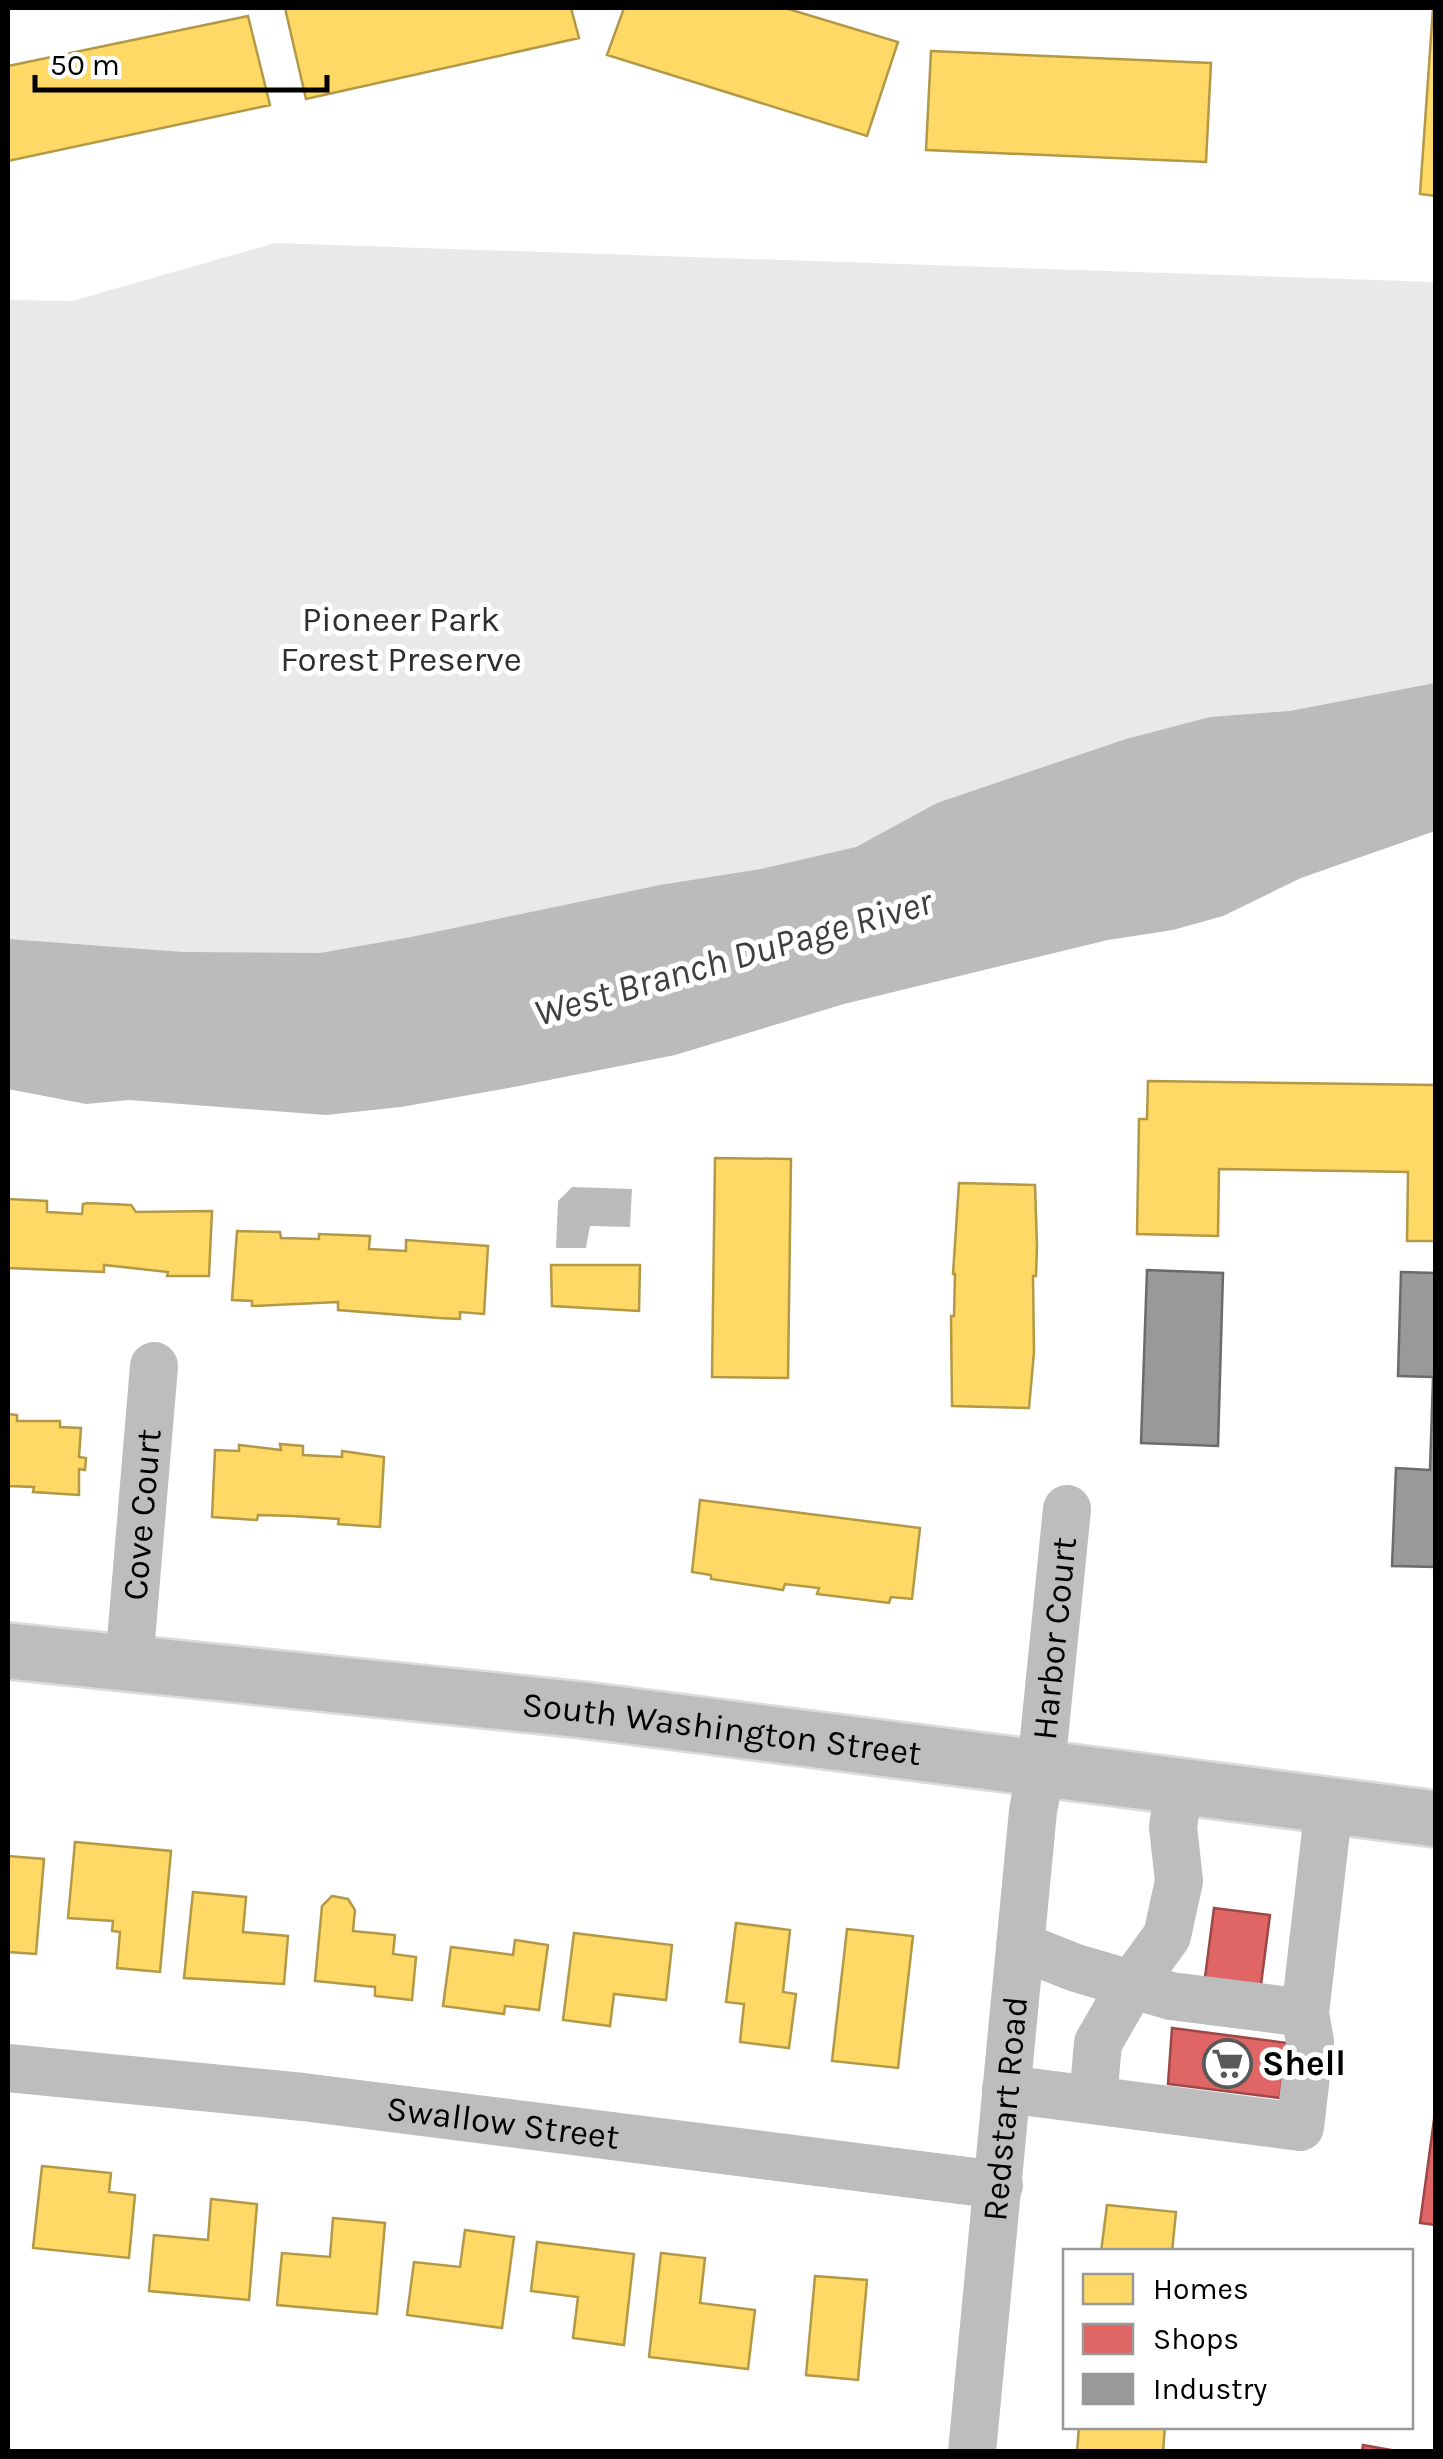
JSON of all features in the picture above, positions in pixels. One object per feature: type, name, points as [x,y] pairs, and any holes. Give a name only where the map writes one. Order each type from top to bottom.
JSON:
[{"type":"main road","name":"South Washington Street","points":[[8,1652],[584,1710],[1436,1819]]},
{"type":"street","name":"Cove Court","points":[[130,1664],[154,1366]]},
{"type":"street","name":"Harbor Court","points":[[1041,1768],[1068,1508]]},
{"type":"street","name":"Redstart Road","points":[[972,2452],[1033,1811],[1041,1768]]},
{"type":"street","points":[[1093,2099],[1098,2043],[1132,1984],[1167,1936],[1179,1881],[1173,1827],[1178,1786]]},
{"type":"street","points":[[1006,2089],[1300,2127],[1310,2042],[1305,2014],[1329,1805]]},
{"type":"street","points":[[1020,1946],[1076,1968],[1171,1996],[1305,2014]]},
{"type":"street","name":"Swallow Street","points":[[8,2068],[322,2100],[999,2185]]},
{"type":"green space","name":"Pioneer Park Forest Preserve","points":[[275,243],[1435,282],[1435,737],[8,1036],[8,300],[72,301]]},
{"type":"water","name":"West Branch DuPage River","points":[[1435,683],[1435,831],[1301,878],[1223,916],[844,1004],[675,1055],[401,1107],[326,1115],[129,1100],[86,1104],[8,1089],[8,939],[183,952],[320,953],[411,937],[856,847],[937,803],[1126,739],[1210,717],[1290,711]]},
{"type":"water","points":[[572,1187],[632,1189],[630,1227],[590,1226],[586,1248],[556,1248],[558,1201]]},
{"type":"building: Homes","points":[[285,8],[571,8],[579,38],[306,99]]},
{"type":"building: Homes","points":[[624,8],[785,8],[898,42],[867,136],[607,55]]},
{"type":"building: Homes","points":[[1436,8],[1436,196],[1420,194]]},
{"type":"building: Homes","points":[[248,16],[270,105],[8,161],[8,66]]},
{"type":"building: Homes","points":[[931,51],[1211,63],[1206,162],[926,150]]},
{"type":"building: Homes","points":[[1148,1081],[1436,1085],[1436,1241],[1407,1241],[1408,1172],[1219,1169],[1218,1236],[1137,1234],[1139,1119],[1147,1119]]},
{"type":"building: Homes","points":[[715,1158],[791,1159],[788,1378],[712,1377]]},
{"type":"building: Homes","points":[[959,1183],[1035,1185],[1037,1246],[1029,1408],[952,1406],[951,1316]]},
{"type":"building: Homes","points":[[8,1199],[47,1201],[47,1212],[82,1214],[83,1204],[87,1203],[131,1205],[136,1212],[212,1211],[209,1276],[167,1276],[168,1272],[104,1265],[104,1272],[8,1268]]},
{"type":"building: Homes","points":[[237,1231],[280,1232],[281,1238],[319,1239],[319,1234],[370,1236],[369,1249],[406,1251],[406,1240],[488,1246],[484,1314],[460,1312],[460,1319],[439,1318],[338,1310],[338,1302],[252,1306],[252,1301],[232,1300]]},
{"type":"building: Homes","points":[[551,1265],[640,1265],[639,1311],[552,1306]]},
{"type":"building: Homes","points":[[8,1414],[17,1415],[17,1421],[60,1421],[60,1427],[81,1428],[79,1457],[86,1458],[85,1470],[79,1469],[79,1495],[8,1486]]},
{"type":"building: Homes","points":[[280,1444],[303,1446],[303,1455],[342,1457],[342,1451],[384,1457],[380,1527],[292,1516],[258,1515],[257,1520],[212,1517],[215,1450],[239,1451],[239,1445],[281,1450]]},
{"type":"building: Homes","points":[[700,1500],[920,1528],[912,1599],[891,1597],[889,1603],[817,1594],[819,1588],[785,1584],[783,1590],[711,1579],[711,1575],[692,1572]]},
{"type":"building: Homes","points":[[75,1842],[171,1851],[160,1972],[117,1968],[120,1932],[112,1931],[113,1921],[68,1918]]},
{"type":"building: Homes","points":[[8,1856],[44,1859],[36,1954],[8,1952]]},
{"type":"building: Homes","points":[[193,1892],[246,1897],[243,1932],[288,1936],[284,1984],[184,1978]]},
{"type":"building: Homes","points":[[332,1896],[348,1899],[355,1910],[353,1931],[395,1935],[393,1954],[416,1957],[412,2000],[375,1996],[375,1987],[315,1981],[322,1906]]},
{"type":"building: Homes","points":[[736,1923],[790,1930],[783,1992],[796,1994],[789,2048],[740,2042],[744,2004],[726,2002]]},
{"type":"building: Homes","points":[[847,1929],[913,1936],[898,2068],[832,2061]]},
{"type":"building: Homes","points":[[574,1933],[672,1945],[666,2000],[614,1994],[610,2026],[563,2020]]},
{"type":"building: Homes","points":[[515,1940],[548,1945],[539,2010],[505,2006],[504,2014],[443,2006],[451,1947],[513,1955]]},
{"type":"building: Homes","points":[[42,2166],[111,2173],[109,2192],[135,2195],[129,2258],[33,2248]]},
{"type":"building: Homes","points":[[211,2199],[257,2204],[249,2300],[149,2291],[154,2235],[208,2240]]},
{"type":"building: Homes","points":[[1107,2205],[1176,2212],[1172,2249],[1101,2249]]},
{"type":"building: Homes","points":[[333,2218],[385,2223],[377,2314],[277,2305],[282,2253],[330,2257]]},
{"type":"building: Homes","points":[[465,2230],[514,2237],[502,2328],[407,2315],[414,2262],[460,2267]]},
{"type":"building: Homes","points":[[537,2242],[634,2254],[624,2345],[573,2338],[578,2297],[531,2291]]},
{"type":"building: Homes","points":[[661,2253],[705,2258],[700,2303],[755,2310],[748,2369],[649,2357]]},
{"type":"building: Homes","points":[[815,2276],[867,2280],[858,2380],[806,2375]]},
{"type":"building: Homes","points":[[1079,2429],[1165,2429],[1163,2452],[1077,2452]]},
{"type":"building: Shops","name":"Shell","points":[[1214,1908],[1270,1915],[1259,2000],[1203,1993]]},
{"type":"building: Shops","name":"Shell","points":[[1172,2028],[1287,2043],[1280,2098],[1168,2084]]},
{"type":"building: Shops","points":[[1436,2105],[1436,2225],[1420,2223]]},
{"type":"building: Shops","points":[[1363,2445],[1402,2452],[1362,2452]]},
{"type":"building: Industry","points":[[1147,1270],[1223,1273],[1218,1446],[1141,1443]]},
{"type":"building: Industry","points":[[1401,1272],[1436,1273],[1436,1567],[1392,1566],[1396,1468],[1430,1470],[1433,1377],[1398,1376]]},
{"type":"place","name":"Shell","points":[[1227,2063]]}]
